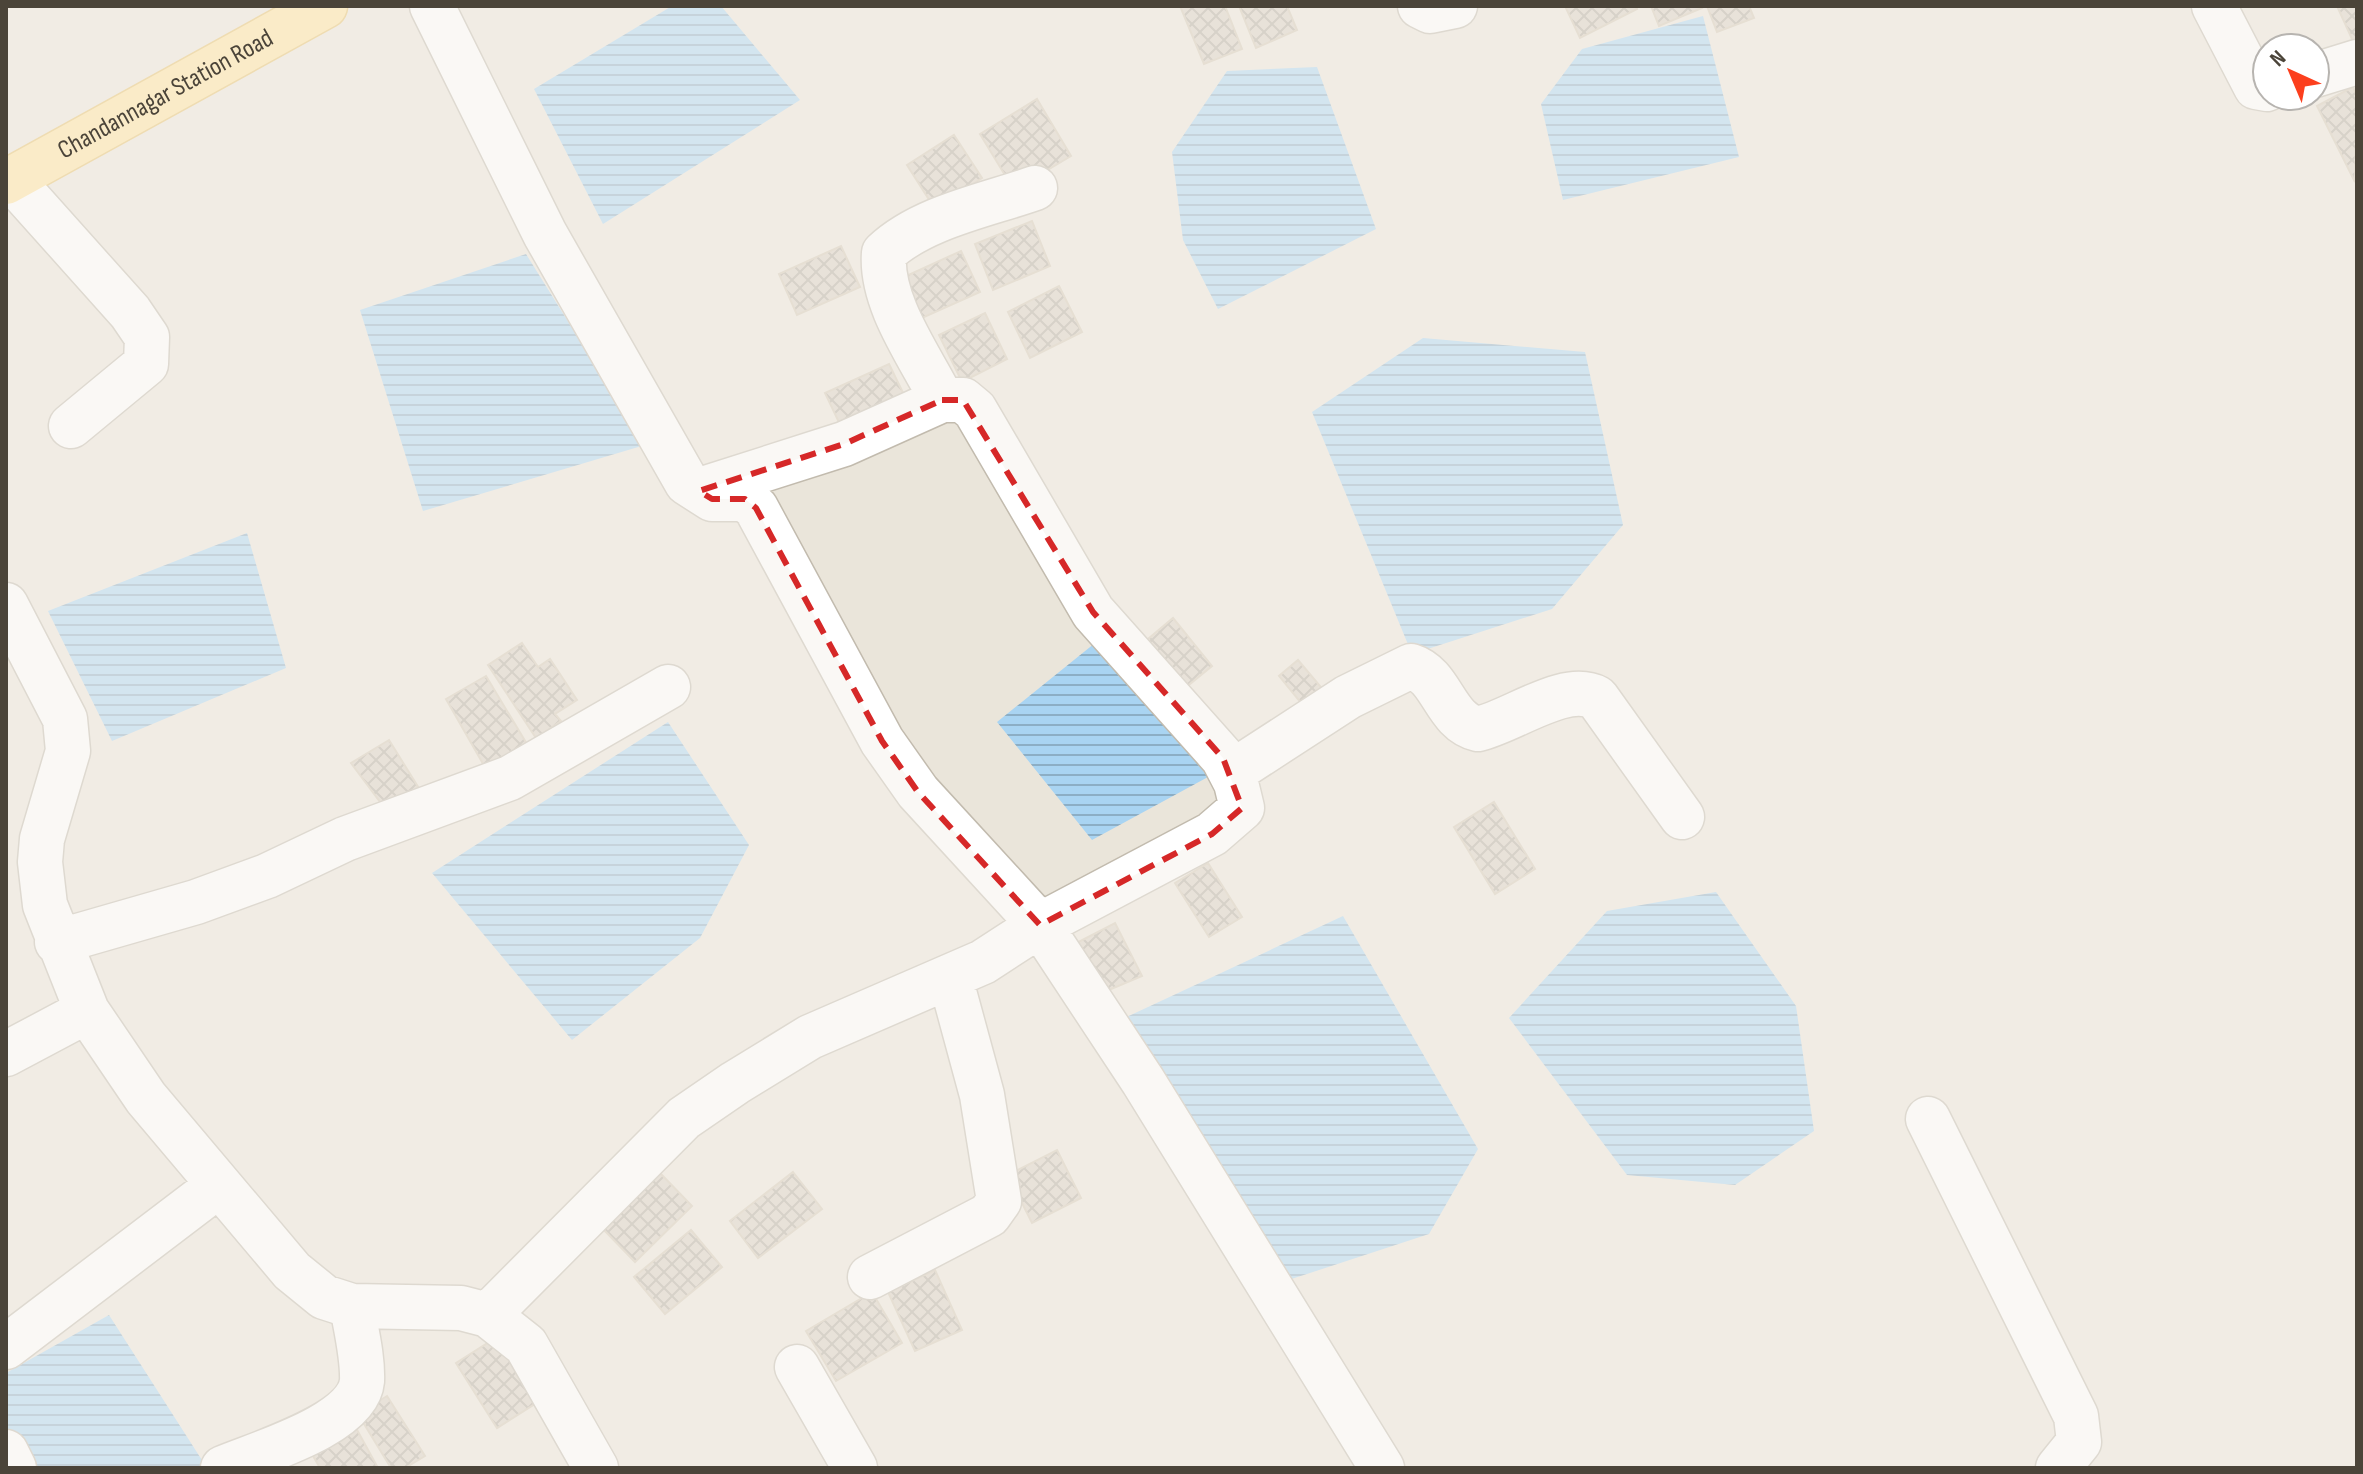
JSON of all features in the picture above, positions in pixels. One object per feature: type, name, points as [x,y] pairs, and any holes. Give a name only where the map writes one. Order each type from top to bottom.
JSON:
[{"type":"main road","name":"Chandannagar Station Road","points":[[9,180],[311,9]]},
{"type":"street","points":[[432,6],[545,234],[687,483],[712,499],[745,499],[756,508],[882,741],[918,792],[1040,925],[1143,1081],[1382,1468]]},
{"type":"street","points":[[1420,6],[1430,11],[1455,6]]},
{"type":"street","points":[[2214,6],[2251,81]]},
{"type":"street","points":[[2331,70],[2357,62]]},
{"type":"street","points":[[9,180],[98,273],[147,337],[146,364],[71,426]]},
{"type":"street","points":[[942,400],[890,297],[883,273],[884,253],[895,243],[927,226],[1035,188]]},
{"type":"street","points":[[488,1315],[684,1118],[810,1037],[983,962],[1040,925],[1212,834],[1242,808],[1223,758],[1093,612],[975,410],[963,400],[942,400],[844,444],[699,491]]},
{"type":"street","points":[[6,605],[65,719],[68,751],[42,839],[40,862],[45,905],[57,942],[87,1011],[146,1098],[292,1271],[324,1297],[352,1306],[461,1308],[488,1315],[526,1345],[596,1468]]},
{"type":"street","points":[[1231,773],[1348,697],[1411,666],[1422,669],[1465,726],[1478,729],[1566,695],[1584,691],[1597,698],[1682,817]]},
{"type":"street","points":[[57,942],[239,887],[345,839],[510,778],[668,687]]},
{"type":"street","points":[[870,1277],[989,1215],[999,1201],[982,1095],[950,977]]},
{"type":"street","points":[[6,1054],[87,1011]]},
{"type":"street","points":[[1928,1119],[2076,1416],[2079,1442],[2058,1468]]},
{"type":"street","points":[[6,1347],[219,1185]]},
{"type":"street","points":[[223,1468],[315,1430],[357,1398],[361,1372],[352,1306]]},
{"type":"street","points":[[797,1367],[855,1468]]},
{"type":"street","points":[[6,1452],[14,1468]]},
{"type":"highlighted area","points":[[942,400],[963,400],[1093,612],[1223,758],[1242,808],[1212,834],[1040,925],[918,792],[882,741],[756,508],[745,499],[712,499],[699,491],[844,444]]},
{"type":"shaded area","points":[[6,6],[2357,6],[2357,1468],[6,1468]]},
{"type":"water","points":[[672,6],[721,6],[800,100],[603,224],[534,89]]},
{"type":"water","points":[[1703,16],[1739,157],[1563,200],[1541,104],[1582,49]]},
{"type":"water","points":[[1317,67],[1376,229],[1218,309],[1183,240],[1172,152],[1227,71]]},
{"type":"water","points":[[526,254],[645,445],[423,511],[360,310]]},
{"type":"water","points":[[1423,338],[1585,352],[1623,525],[1552,609],[1412,654],[1312,412]]},
{"type":"water","points":[[247,533],[286,668],[112,741],[48,611]]},
{"type":"water","points":[[1100,639],[1208,777],[1092,840],[997,722]]},
{"type":"water","points":[[668,722],[749,845],[700,938],[572,1040],[432,873]]},
{"type":"water","points":[[1716,892],[1796,1006],[1814,1131],[1735,1185],[1627,1175],[1509,1018],[1607,911]]},
{"type":"water","points":[[1343,916],[1478,1149],[1429,1234],[1255,1291],[1118,1021]]},
{"type":"water","points":[[109,1315],[207,1468],[25,1468],[6,1430],[6,1373]]},
{"type":"building","points":[[1180,6],[1225,6],[1242,49],[1204,64]]},
{"type":"building","points":[[1239,6],[1287,6],[1297,30],[1256,48]]},
{"type":"building","points":[[1565,6],[1636,6],[1637,9],[1580,38]]},
{"type":"building","points":[[1651,6],[1701,6],[1702,8],[1659,26]]},
{"type":"building","points":[[1707,6],[1749,6],[1754,18],[1717,32]]},
{"type":"building","points":[[2337,6],[2357,6],[2357,50]]},
{"type":"building","points":[[2353,87],[2357,96],[2355,182],[2320,112],[2331,112],[2331,99]]},
{"type":"building","points":[[1037,99],[1071,156],[1014,190],[980,134]]},
{"type":"building","points":[[954,135],[982,178],[935,209],[907,165]]},
{"type":"building","points":[[1032,221],[1050,266],[993,290],[975,244]]},
{"type":"building","points":[[841,246],[860,287],[797,315],[779,274]]},
{"type":"building","points":[[961,251],[980,292],[922,318],[904,277]]},
{"type":"building","points":[[1059,286],[1082,332],[1030,358],[1008,312]]},
{"type":"building","points":[[985,313],[1007,359],[962,382],[939,335]]},
{"type":"building","points":[[889,364],[909,405],[845,435],[825,393]]},
{"type":"building","points":[[1173,618],[1212,666],[1174,697],[1135,650]]},
{"type":"building","points":[[522,643],[538,667],[550,659],[577,700],[555,714],[561,721],[536,738],[488,665]]},
{"type":"building","points":[[1298,660],[1331,699],[1311,715],[1279,676]]},
{"type":"building","points":[[486,676],[530,749],[486,769],[446,699]]},
{"type":"building","points":[[389,740],[420,790],[386,810],[351,763]]},
{"type":"building","points":[[1494,802],[1535,869],[1495,894],[1454,827]]},
{"type":"building","points":[[1208,863],[1242,917],[1209,937],[1175,883]]},
{"type":"building","points":[[1115,923],[1142,976],[1097,995],[1067,948]]},
{"type":"building","points":[[1057,1150],[1081,1198],[1032,1223],[1008,1175]]},
{"type":"building","points":[[793,1172],[822,1209],[758,1258],[730,1221]]},
{"type":"building","points":[[660,1173],[692,1206],[635,1262],[602,1228]]},
{"type":"building","points":[[691,1230],[722,1267],[665,1314],[634,1277]]},
{"type":"building","points":[[935,1270],[962,1330],[915,1351],[888,1292]]},
{"type":"building","points":[[872,1292],[902,1343],[836,1381],[806,1331]]},
{"type":"building","points":[[505,1332],[546,1397],[497,1428],[456,1363]]},
{"type":"building","points":[[387,1396],[425,1456],[405,1468],[391,1468],[358,1414]]},
{"type":"building","points":[[356,1428],[378,1468],[320,1468],[312,1454]]}]
